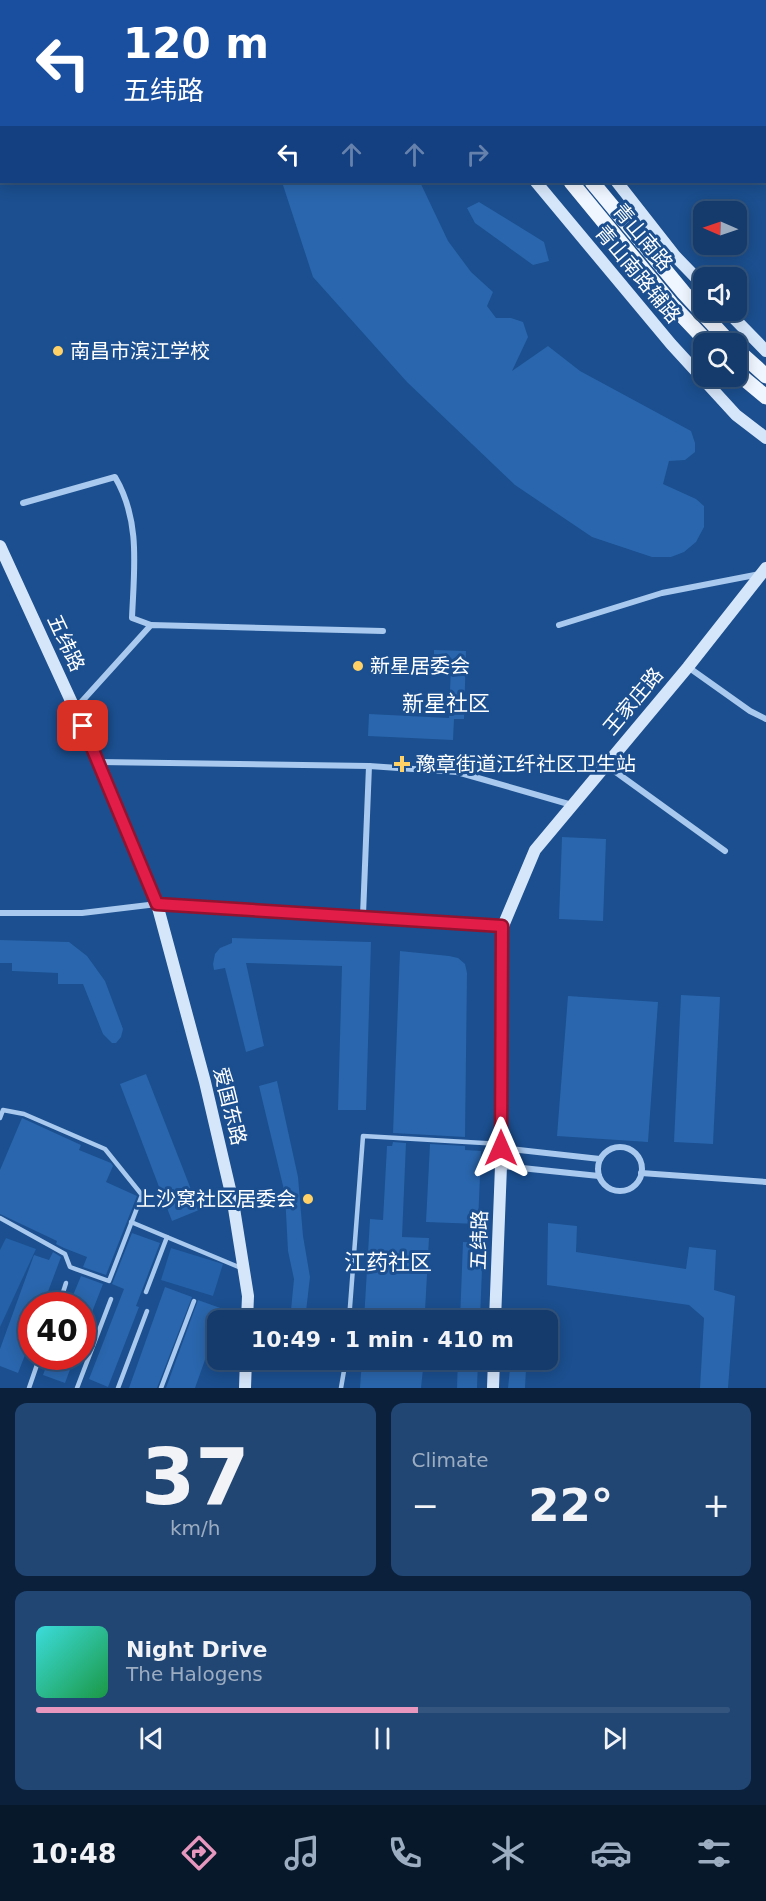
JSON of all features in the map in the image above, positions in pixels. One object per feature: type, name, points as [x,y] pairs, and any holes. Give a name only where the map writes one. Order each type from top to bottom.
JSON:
[{"type":"main road","name":"青山南路","points":[[572,183],[673,306],[699,333]]},
{"type":"main road","name":"青山南路","points":[[593,183],[684,293],[721,333]]},
{"type":"main road","points":[[747,359],[766,376]]},
{"type":"main road","points":[[747,381],[766,397]]},
{"type":"street","name":"青山南路辅路","points":[[537,183],[671,344],[736,415],[766,438]]},
{"type":"street","name":"青山南路辅路","points":[[618,183],[675,256],[693,275]]},
{"type":"street","points":[[737,321],[766,351]]},
{"type":"street","points":[[23,503],[115,477],[122,490],[133,526],[135,557],[132,618],[151,625],[383,631]]},
{"type":"street","name":"五纬路","points":[[0,546],[99,762],[157,904]]},
{"type":"street","points":[[559,625],[662,592],[763,571]]},
{"type":"street","name":"王家庄路","points":[[502,926],[535,850],[687,667],[763,571]]},
{"type":"street","points":[[75,709],[151,625]]},
{"type":"street","points":[[687,667],[750,711],[766,719]]},
{"type":"street","points":[[99,762],[369,766],[457,772],[572,805]]},
{"type":"street","points":[[605,765],[725,851]]},
{"type":"street","points":[[363,915],[369,766]]},
{"type":"street","points":[[0,913],[82,913],[157,904],[363,915],[502,926]]},
{"type":"street","name":"爱国东路","points":[[157,904],[234,1202],[248,1296],[247,1310]]},
{"type":"street","name":"五纬路","points":[[495,1310],[501,1166],[502,926]]},
{"type":"street","points":[[501,1146],[600,1159]]},
{"type":"street","points":[[616,1147],[630,1150],[639,1160],[642,1167],[641,1173],[633,1186],[619,1191],[605,1186],[599,1176],[598,1166],[600,1159],[610,1149],[616,1147]]},
{"type":"street","points":[[501,1166],[599,1176]]},
{"type":"street","points":[[641,1173],[766,1182]]},
{"type":"street","points":[[245,1388],[246,1370]]},
{"type":"street","points":[[493,1388],[494,1370]]},
{"type":"lane","points":[[0,1118],[3,1110],[24,1114],[105,1149],[142,1195],[109,1281],[70,1268],[65,1254],[0,1218]]},
{"type":"lane","points":[[350,1310],[363,1136],[501,1146]]},
{"type":"lane","points":[[131,1222],[244,1269]]},
{"type":"lane","points":[[146,1292],[167,1237]]},
{"type":"lane","points":[[63,1292],[66,1283]]},
{"type":"lane","points":[[77,1388],[111,1299]]},
{"type":"lane","points":[[161,1388],[194,1301]]},
{"type":"lane","points":[[118,1388],[147,1311]]},
{"type":"lane","points":[[29,1388],[35,1370]]},
{"type":"lane","points":[[341,1388],[344,1370]]},
{"type":"shaded area","points":[[6,1238],[36,1249],[0,1327],[0,1250]]},
{"type":"shaded area","points":[[171,1248],[223,1264],[213,1296],[161,1280]]},
{"type":"building","points":[[282,183],[420,183],[448,241],[471,272],[493,292],[487,306],[496,318],[511,318],[523,322],[528,337],[512,371],[548,346],[580,371],[691,431],[695,452],[685,460],[669,461],[663,484],[696,499],[704,506],[704,527],[696,542],[684,552],[671,557],[652,557],[592,537],[515,485],[407,382],[313,277]]},
{"type":"building","points":[[479,202],[544,242],[549,261],[533,265],[475,223],[467,208]]},
{"type":"building","points":[[434,650],[466,651],[464,719],[454,719],[453,740],[368,736],[369,714],[449,718],[451,665],[434,664]]},
{"type":"building","points":[[562,837],[606,839],[603,921],[559,919]]},
{"type":"building","points":[[232,938],[371,942],[366,1110],[338,1110],[342,966],[246,963],[264,1046],[246,1052],[225,968],[214,970],[213,964],[215,954],[220,948],[232,943]]},
{"type":"building","points":[[0,940],[69,942],[87,956],[105,981],[123,1029],[116,1043],[112,1043],[103,1034],[83,984],[58,984],[58,973],[12,971],[12,963],[0,963]]},
{"type":"building","points":[[400,951],[449,956],[458,958],[465,964],[467,973],[465,1137],[393,1133]]},
{"type":"building","points":[[681,995],[720,997],[713,1144],[674,1142]]},
{"type":"building","points":[[568,996],[658,1002],[648,1142],[557,1136]]},
{"type":"building","points":[[146,1074],[199,1210],[172,1221],[120,1084]]},
{"type":"building","points":[[277,1081],[298,1177],[303,1236],[310,1277],[306,1310],[291,1310],[294,1279],[288,1251],[285,1194],[259,1086]]},
{"type":"building","points":[[22,1118],[81,1145],[79,1150],[111,1163],[113,1166],[106,1182],[137,1196],[106,1275],[83,1267],[87,1257],[64,1248],[56,1244],[57,1241],[0,1214],[0,1170]]},
{"type":"building","points":[[393,1142],[406,1143],[402,1237],[429,1238],[425,1310],[365,1310],[370,1219],[383,1220],[387,1146],[392,1146]]},
{"type":"building","points":[[430,1144],[465,1146],[465,1150],[481,1151],[478,1224],[426,1222]]},
{"type":"building","points":[[548,1223],[577,1226],[576,1252],[686,1269],[689,1247],[716,1250],[714,1290],[735,1296],[728,1388],[700,1388],[704,1318],[689,1305],[547,1285]]},
{"type":"building","points":[[132,1233],[160,1243],[136,1306],[139,1307],[108,1387],[89,1379],[92,1370],[96,1370],[96,1361],[124,1289],[112,1284]]},
{"type":"building","points":[[463,1242],[483,1243],[480,1310],[460,1310]]},
{"type":"building","points":[[53,1252],[61,1257],[48,1292],[21,1292],[34,1255],[49,1260]]},
{"type":"building","points":[[81,1276],[103,1284],[96,1302],[96,1292],[74,1292]]},
{"type":"building","points":[[165,1287],[192,1297],[157,1388],[129,1388]]},
{"type":"building","points":[[18,1299],[18,1373],[0,1366],[0,1349]]},
{"type":"building","points":[[198,1300],[223,1309],[207,1310],[207,1354],[195,1388],[166,1388]]},
{"type":"building","points":[[45,1370],[70,1370],[65,1383],[43,1375]]},
{"type":"building","points":[[361,1370],[423,1370],[421,1388],[360,1388]]},
{"type":"building","points":[[458,1370],[478,1370],[477,1388],[457,1388]]},
{"type":"building","points":[[510,1370],[526,1370],[525,1388],[508,1388]]},
{"type":"place","name":"南昌市滨江学校","points":[[58,351]]},
{"type":"place","name":"新星居委会","points":[[358,666]]},
{"type":"place","name":"豫章街道江纤社区卫生站","points":[[402,764]]},
{"type":"place","name":"上沙窝社区居委会","points":[[308,1199]]},
{"type":"district","name":"新星社区","points":[[446,703]]},
{"type":"district","name":"江药社区","points":[[388,1262]]},
{"type":"route","points":[[83,726],[157,904],[363,915],[502,926],[501,1148]]}]
